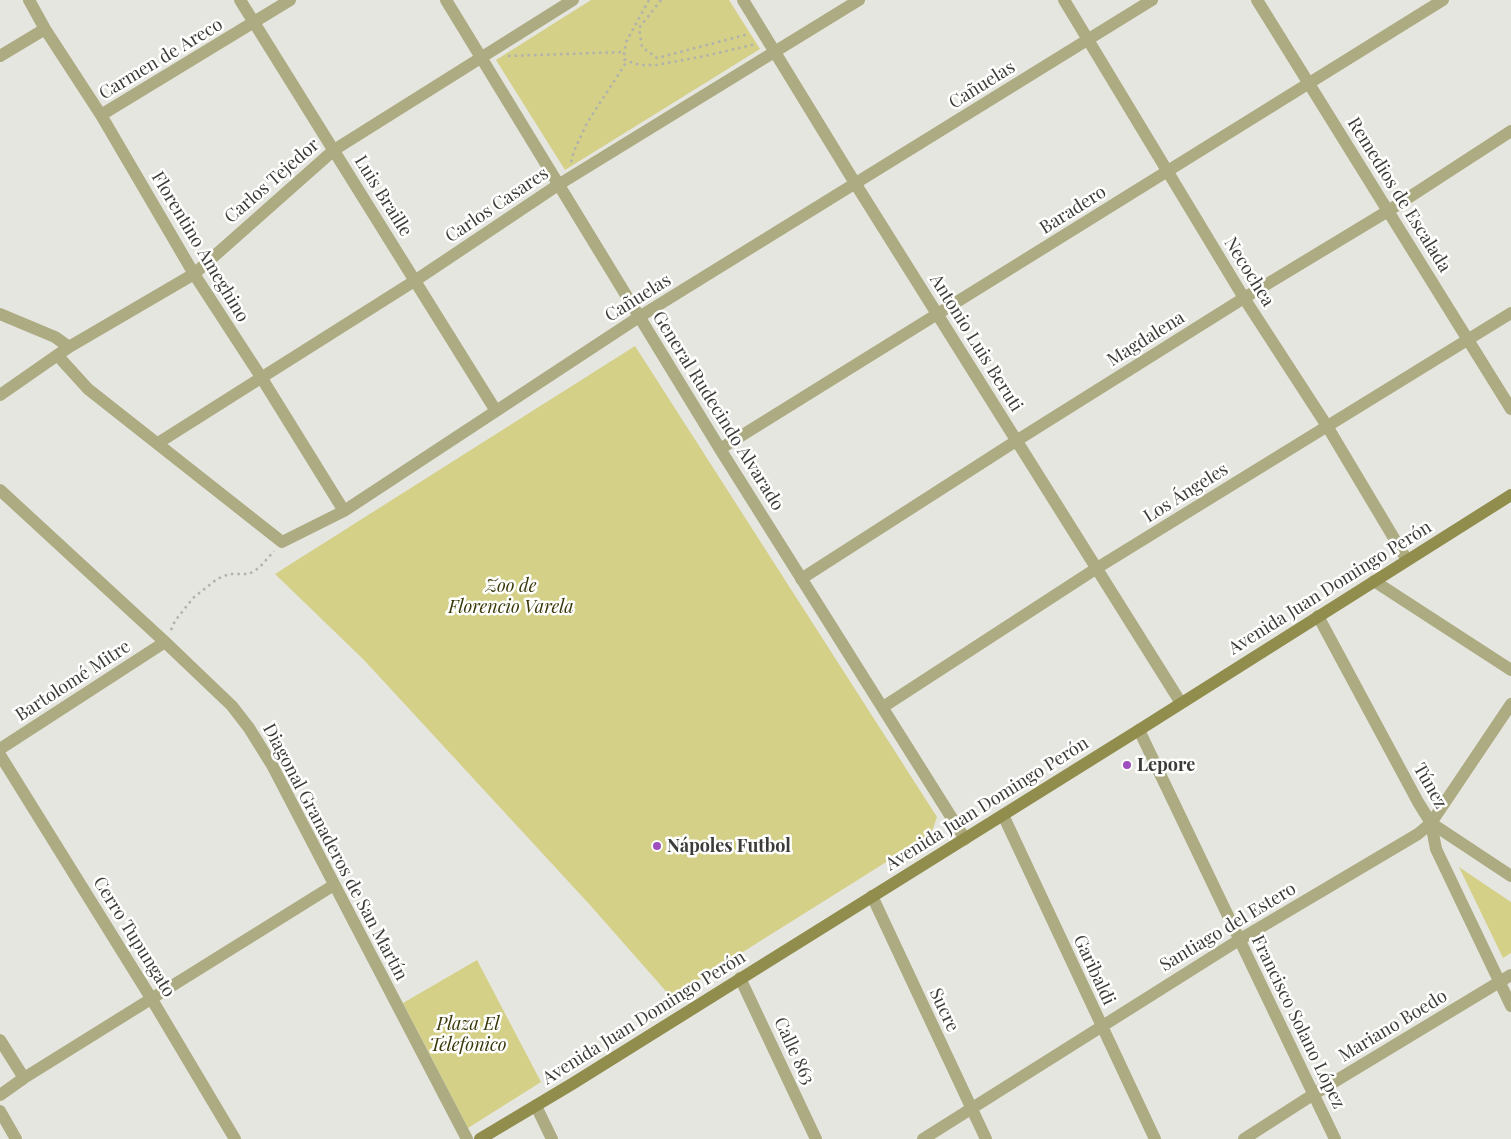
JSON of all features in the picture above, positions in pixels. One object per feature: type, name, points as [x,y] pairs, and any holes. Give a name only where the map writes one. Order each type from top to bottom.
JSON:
[{"type":"main road","name":"Avenida Juan Domingo Perón","points":[[480,1139],[1003,815],[1511,495]]},
{"type":"street","name":"Florentino Ameghino","points":[[29,0],[45,29],[101,115],[194,274],[344,510]]},
{"type":"street","name":"Luis Braille","points":[[240,0],[496,411]]},
{"type":"street","name":"Carmen de Areco","points":[[101,115],[290,0]]},
{"type":"street","name":"General Rudecindo Alvarado","points":[[446,0],[563,182],[639,317],[964,839]]},
{"type":"street","name":"Carlos Tejedor","points":[[0,395],[70,347],[194,274],[334,150],[573,0]]},
{"type":"street","name":"Antonio Luis Beruti","points":[[743,0],[855,183],[1181,703]]},
{"type":"street","name":"Carlos Casares","points":[[158,442],[416,280],[769,41],[859,0]]},
{"type":"street","name":"Necochea","points":[[1064,0],[1244,298],[1327,426],[1407,560]]},
{"type":"street","name":"Cañuelas","points":[[282,542],[344,510],[639,317],[1152,0]]},
{"type":"street","name":"Remedios de Escalada","points":[[1256,0],[1511,409]]},
{"type":"street","name":"Baradero","points":[[720,449],[1443,0]]},
{"type":"street","points":[[0,56],[45,29]]},
{"type":"street","name":"Magdalena","points":[[801,579],[1244,298],[1388,211],[1511,131]]},
{"type":"street","points":[[0,314],[55,337],[70,347]]},
{"type":"street","name":"Los Ángeles","points":[[883,707],[1097,568],[1511,314]]},
{"type":"street","points":[[58,356],[88,389],[158,442],[282,542]]},
{"type":"street","name":"Diagonal Granaderos de San Martín","points":[[0,490],[232,706],[249,728],[272,765],[467,1139]]},
{"type":"street","points":[[1374,581],[1511,670]]},
{"type":"street","name":"Túnez","points":[[1318,616],[1418,802],[1431,822],[1436,848],[1511,1006]]},
{"type":"street","name":"Bartolomé Mitre","points":[[0,749],[165,642]]},
{"type":"street","name":"Santiago del Estero","points":[[923,1139],[1239,940],[1418,834],[1431,822],[1511,704]]},
{"type":"street","name":"Francisco Solano López","points":[[1138,730],[1335,1139]]},
{"type":"street","name":"Cerro Tupungato","points":[[0,755],[236,1139]]},
{"type":"street","name":"Garibaldi","points":[[1003,815],[1155,1139]]},
{"type":"street","points":[[1431,822],[1511,876]]},
{"type":"street","points":[[0,1095],[151,998],[334,885]]},
{"type":"street","name":"Sucre","points":[[872,896],[986,1139]]},
{"type":"street","name":"Mariano Boedo","points":[[1244,1139],[1314,1094],[1511,975]]},
{"type":"street","name":"Calle 863","points":[[740,978],[816,1139]]},
{"type":"street","points":[[0,1040],[24,1078]]},
{"type":"street","points":[[536,1106],[552,1139]]},
{"type":"street","points":[[0,1111],[16,1139]]},
{"type":"path","points":[[649,0],[626,42],[624,59],[627,61],[640,65],[656,66],[769,41]]},
{"type":"path","points":[[661,0],[639,28],[642,46],[657,58],[769,41]]},
{"type":"path","points":[[482,57],[624,52]]},
{"type":"path","points":[[563,182],[587,123],[627,61]]},
{"type":"path","points":[[165,642],[175,621],[193,598],[217,579],[229,574],[248,574],[259,568],[282,542]]},
{"type":"green space","points":[[591,0],[729,0],[760,49],[565,170],[496,60]]},
{"type":"green space","name":"Zoo de Florencio Varela","points":[[635,346],[937,817],[931,834],[671,997],[590,905],[364,660],[275,574]]},
{"type":"green space","points":[[1459,867],[1511,902],[1511,953],[1503,958]]},
{"type":"green space","name":"Plaza El Telefonico","points":[[477,960],[541,1082],[468,1128],[403,1003]]},
{"type":"place","name":"Lepore","points":[[1127,765]]},
{"type":"place","name":"Nápoles Futbol","points":[[657,846]]}]
